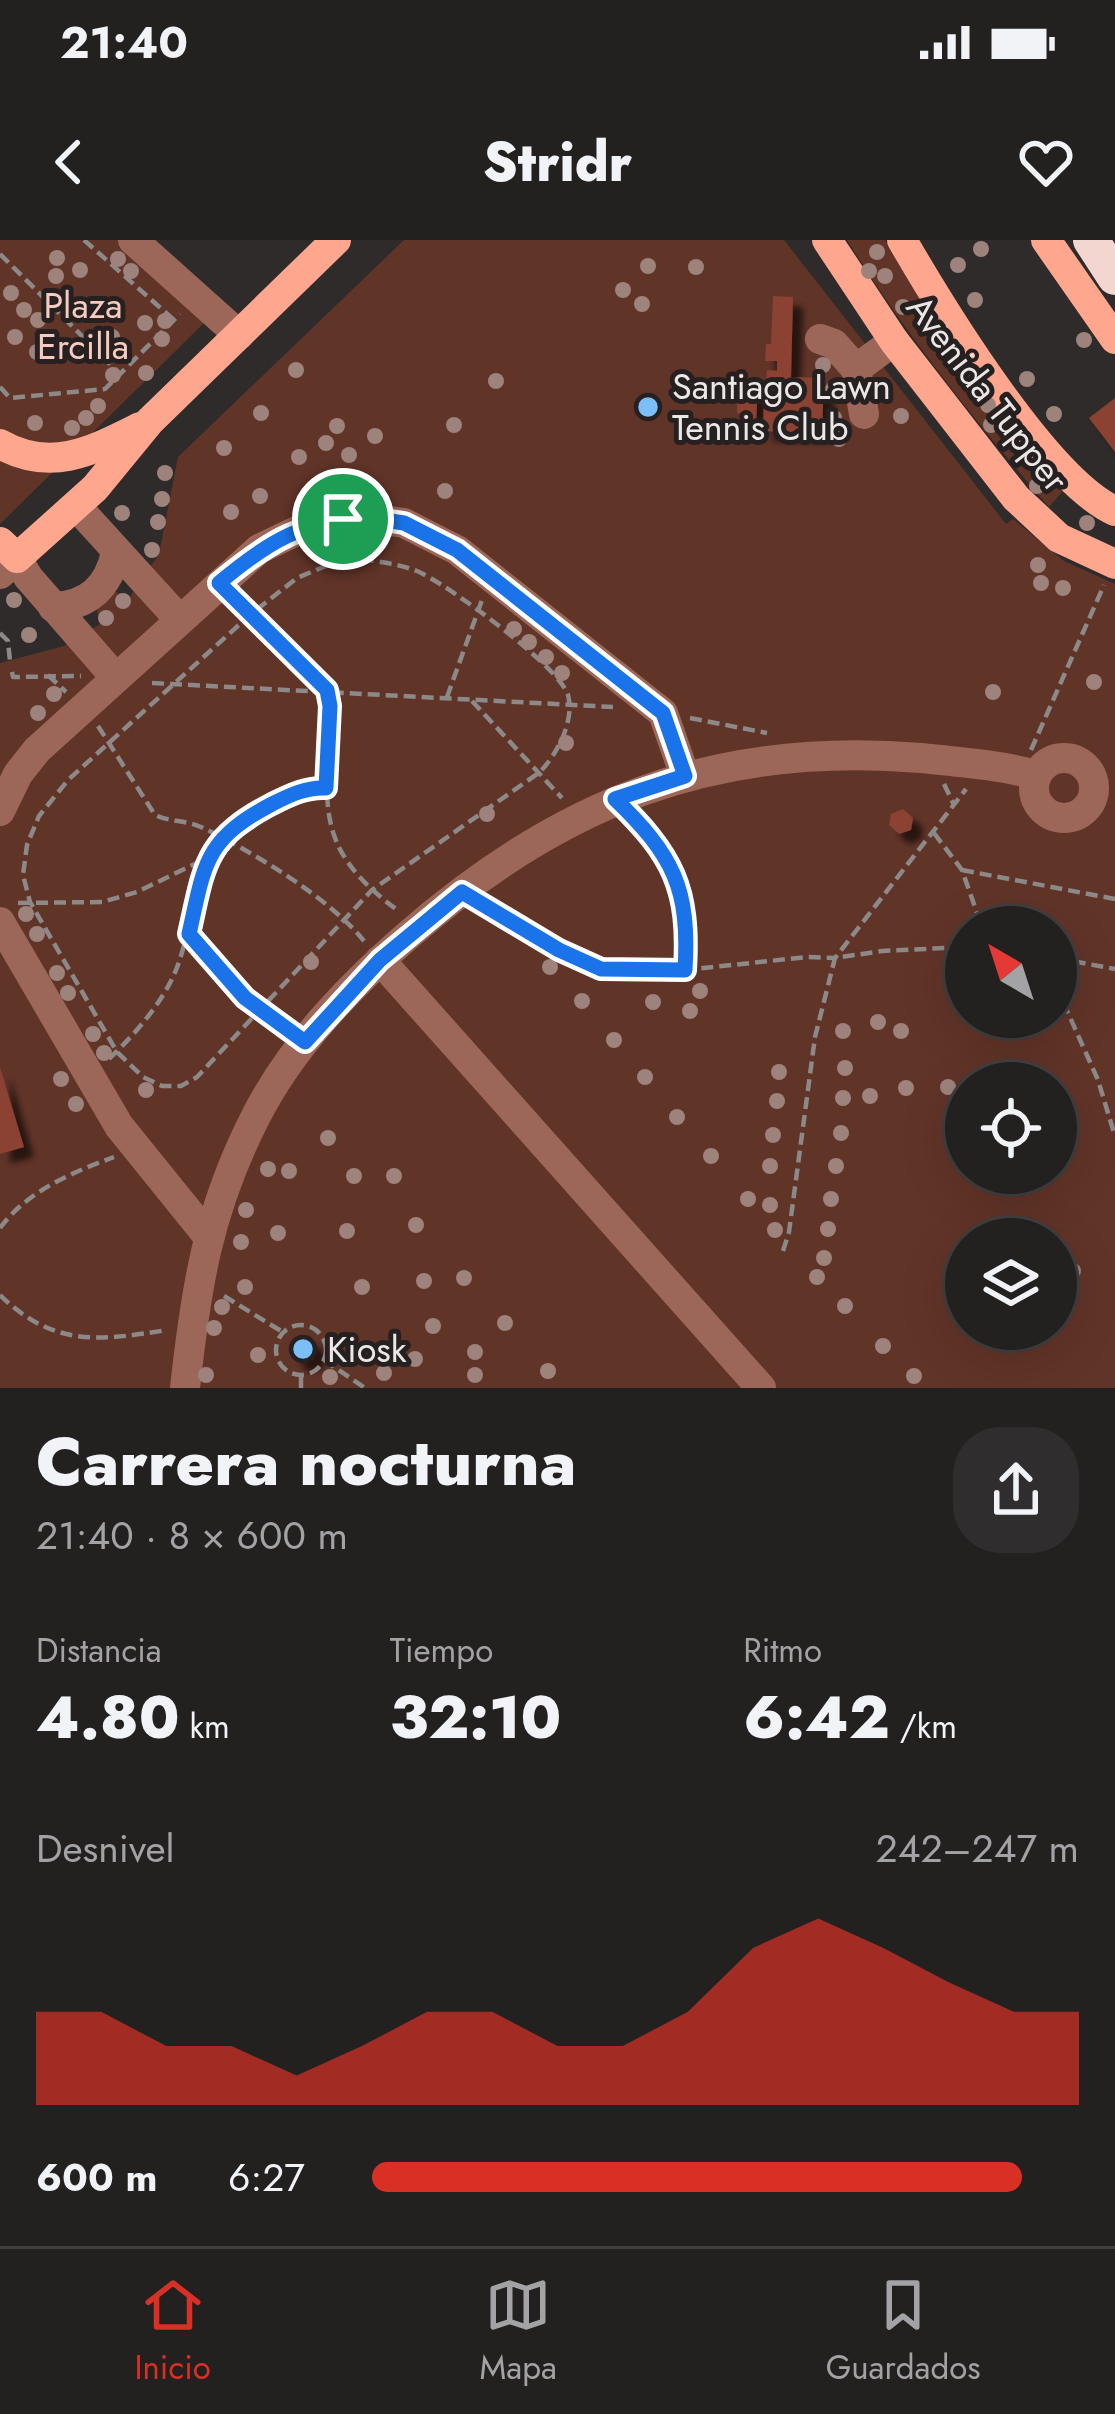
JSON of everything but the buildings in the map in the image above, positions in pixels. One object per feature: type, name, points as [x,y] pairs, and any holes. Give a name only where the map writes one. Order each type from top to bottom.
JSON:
[{"type":"highway","points":[[1091,240],[1115,277]]},
{"type":"main road","points":[[6,558],[76,506],[119,463],[150,421],[336,240]]},
{"type":"main road","name":"Avenida Tupper","points":[[826,240],[894,340],[1026,509],[1059,538],[1114,563]]},
{"type":"main road","name":"Avenida Tupper","points":[[902,240],[945,313],[1068,479],[1115,511]]},
{"type":"main road","points":[[1046,240],[1115,339]]},
{"type":"main road","points":[[0,444],[35,458],[68,458],[95,450],[150,421]]},
{"type":"street","points":[[133,240],[239,335]]},
{"type":"street","points":[[820,339],[834,344],[856,369],[864,413]]},
{"type":"street","points":[[856,369],[894,340]]},
{"type":"street","points":[[76,506],[179,620]]},
{"type":"street","points":[[0,811],[26,762],[219,583],[278,538],[357,518],[404,523],[424,531],[492,576],[663,713],[685,776]]},
{"type":"street","points":[[53,607],[79,604],[101,589],[116,552]]},
{"type":"street","points":[[6,558],[116,677]]},
{"type":"street","points":[[185,1388],[207,1235],[256,1114],[305,1042],[380,960],[512,854],[577,816],[685,776],[833,755],[873,754],[968,776],[1030,773],[1055,760],[1078,762],[1090,773],[1104,801],[1077,815],[1053,816],[1036,799],[1030,773]]},
{"type":"street","points":[[7,913],[90,1078],[137,1149],[207,1235]]},
{"type":"street","points":[[380,960],[761,1388]]},
{"type":"path","points":[[85,240],[174,320]]},
{"type":"path","points":[[0,254],[120,375]]},
{"type":"path","points":[[0,387],[10,398],[105,389],[197,298]]},
{"type":"path","points":[[362,559],[415,570],[478,610],[552,672],[569,702],[554,757],[540,772],[372,890],[196,1077],[181,1086],[162,1086],[143,1077],[117,1052],[30,902],[23,875],[27,845],[59,789],[297,578],[340,560],[362,559]]},
{"type":"path","points":[[1030,773],[1114,563]]},
{"type":"path","points":[[447,697],[492,576]]},
{"type":"path","points":[[219,583],[327,690],[326,788],[337,849],[372,890],[420,925]]},
{"type":"path","points":[[0,633],[8,641],[10,661]]},
{"type":"path","points":[[12,672],[13,676],[116,677],[174,686],[616,707]]},
{"type":"path","points":[[48,675],[111,741],[155,814],[196,825],[220,838],[345,917],[380,960]]},
{"type":"path","points":[[470,699],[577,816]]},
{"type":"path","points":[[663,713],[779,736]]},
{"type":"path","points":[[783,1251],[815,1037],[835,958],[934,833],[968,776]]},
{"type":"path","points":[[90,1078],[166,990],[220,838],[232,826],[284,798],[309,788],[326,788]]},
{"type":"path","points":[[615,799],[673,866],[685,919],[685,970]]},
{"type":"path","points":[[934,833],[962,870],[975,906]]},
{"type":"path","points":[[7,913],[30,902],[102,902],[147,888],[210,856]]},
{"type":"path","points":[[962,870],[1115,899]]},
{"type":"path","points":[[1105,896],[1115,890]]},
{"type":"path","points":[[462,892],[559,950],[601,969],[685,970],[945,948]]},
{"type":"path","points":[[189,934],[259,1009],[305,1042]]},
{"type":"path","points":[[1077,962],[1115,969]]},
{"type":"path","points":[[1077,1033],[1115,1136]]},
{"type":"path","points":[[0,1228],[17,1209],[75,1171],[137,1149]]},
{"type":"path","points":[[197,1284],[283,1332]]},
{"type":"path","points":[[0,1295],[30,1321],[69,1337],[119,1337],[191,1327]]},
{"type":"path","points":[[304,1324],[318,1331],[326,1344],[324,1360],[315,1371],[301,1375],[287,1371],[278,1360],[276,1346],[283,1332],[304,1324]]},
{"type":"path","points":[[324,1360],[365,1388]]},
{"type":"path","points":[[301,1375],[301,1388]]},
{"type":"green space","name":"Plaza Ercilla","points":[[0,240],[120,240],[208,319],[0,524]]},
{"type":"green space","points":[[404,240],[784,240],[1006,524],[1013,519],[1064,561],[1115,584],[1115,1388],[0,1388],[0,663],[64,646],[100,624],[96,607],[113,591],[130,597],[159,554],[178,457]]},
{"type":"green space","points":[[847,240],[885,240],[1062,492],[1049,507],[943,377]]},
{"type":"place","name":"Santiago Lawn Tennis Club","points":[[648,407]]},
{"type":"place","name":"Kiosk","points":[[303,1349]]},
{"type":"route","points":[[343,519],[404,523],[440,539],[663,713],[685,776],[615,799],[673,866],[685,919],[685,970],[601,969],[559,950],[462,892],[380,960],[305,1042],[245,998],[189,934],[210,856],[220,838],[232,826],[284,798],[309,788],[326,788],[327,690],[219,583],[278,538],[343,519]]}]
